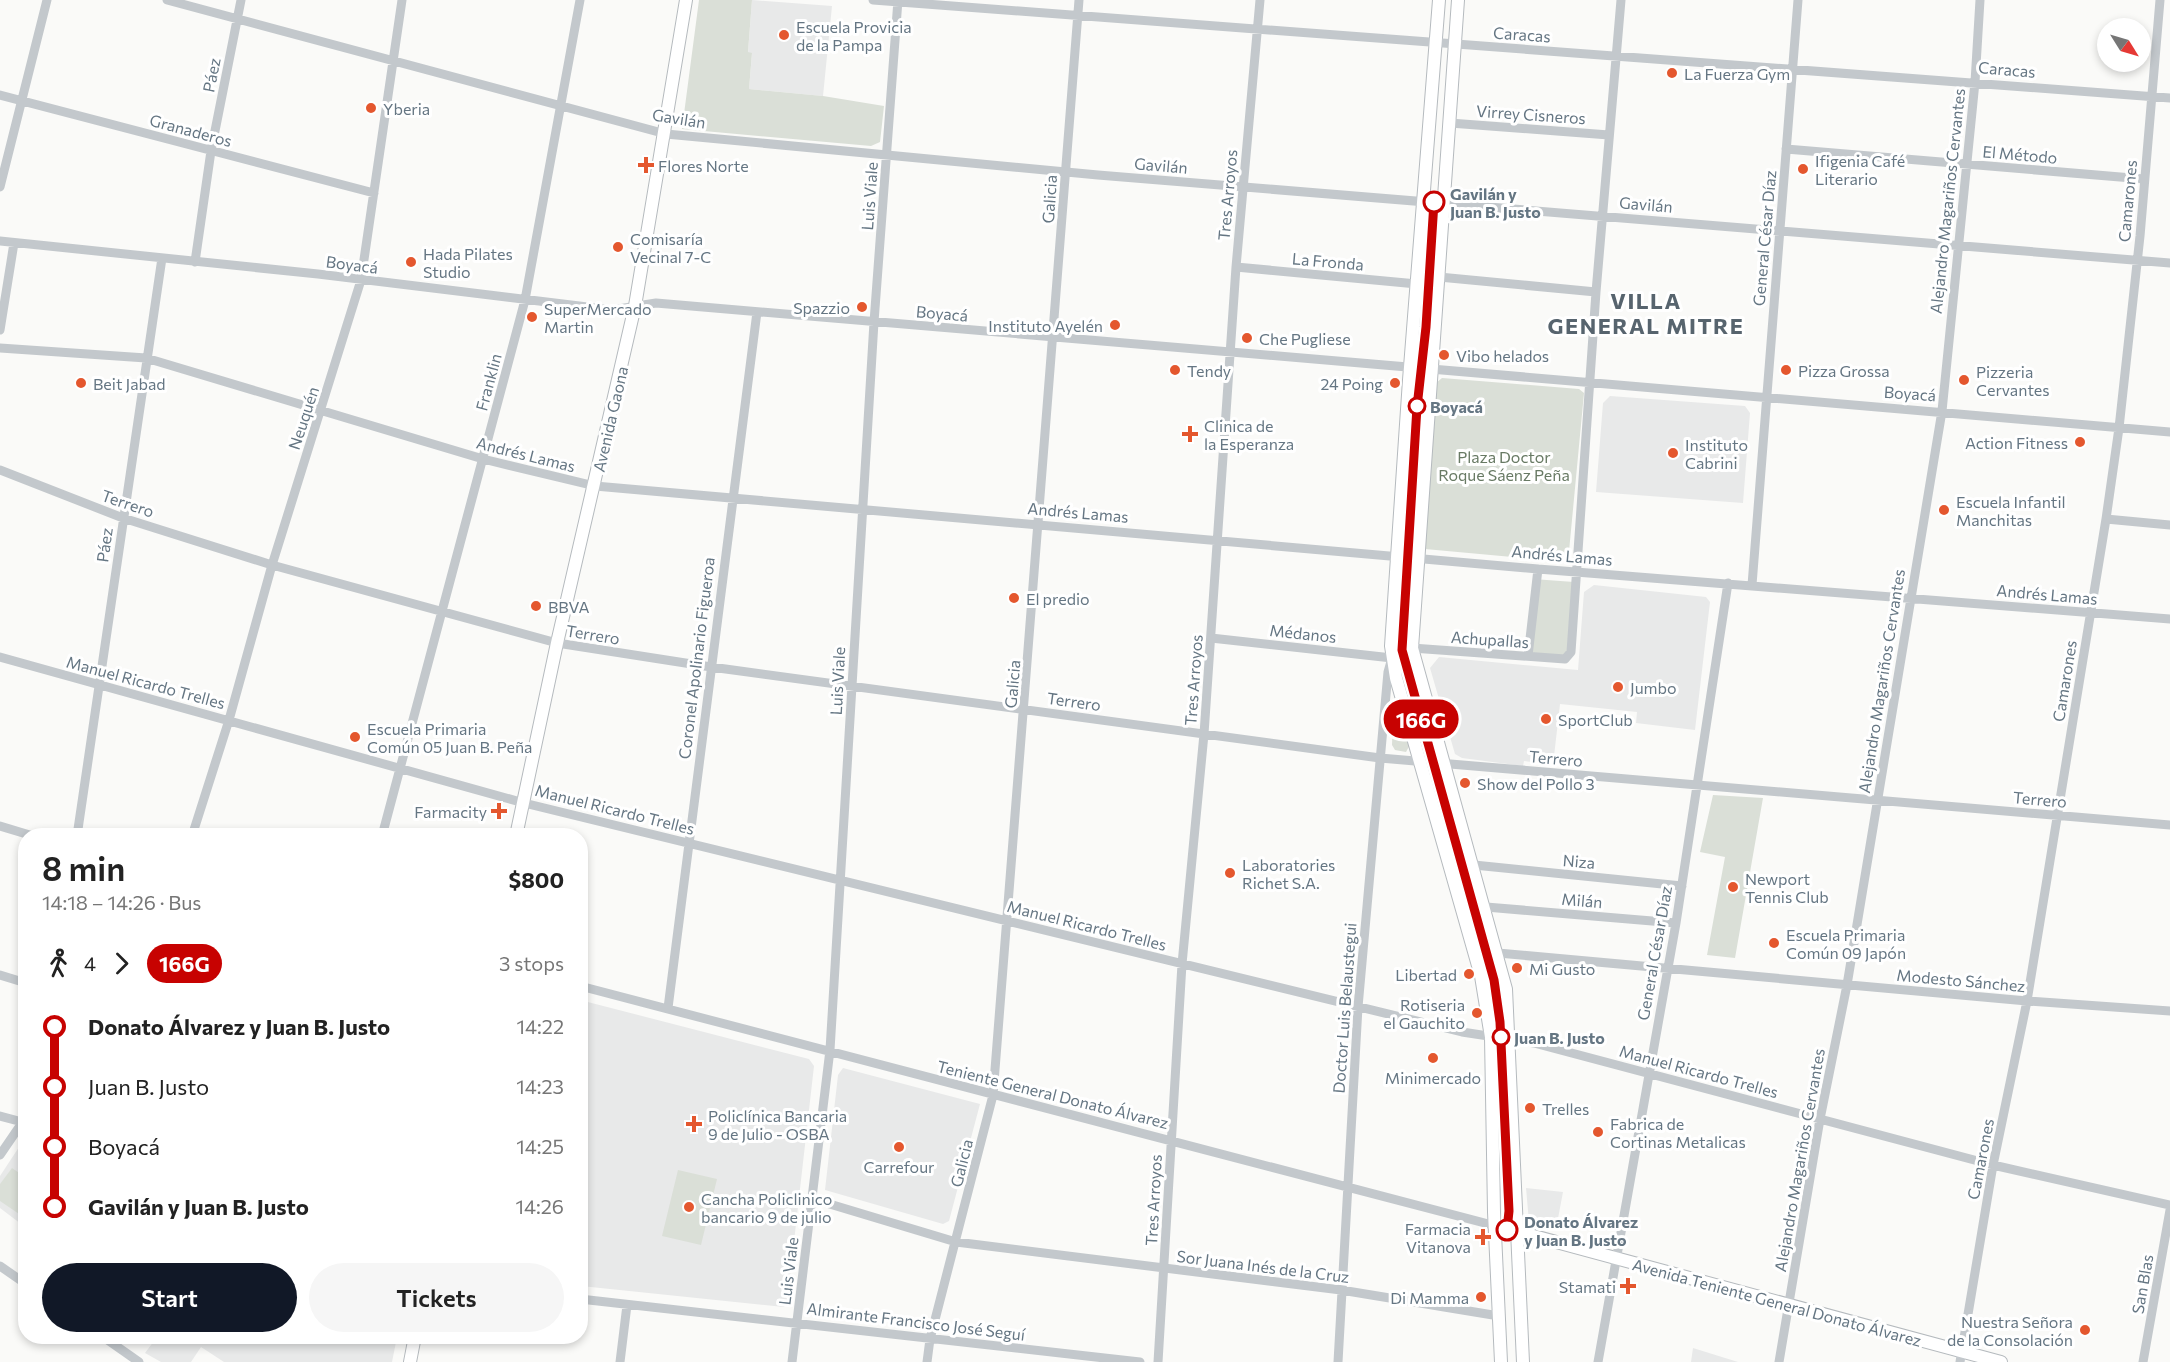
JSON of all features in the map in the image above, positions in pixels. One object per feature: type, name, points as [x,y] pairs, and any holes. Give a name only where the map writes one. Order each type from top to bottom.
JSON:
[{"type":"main road","name":"Avenida Gaona","points":[[518,828],[557,643],[635,306],[666,134],[686,0]]},
{"type":"main road","points":[[1440,0],[1410,367],[1392,658],[1481,976],[1491,1037],[1495,1226],[1501,1362]]},
{"type":"main road","points":[[1458,0],[1412,648],[1474,865],[1506,989],[1519,1232],[1523,1362]]},
{"type":"main road","name":"Avenida Teniente General Donato Álvarez","points":[[1519,1232],[1789,1306],[1961,1357],[2001,1362]]},
{"type":"main road","points":[[410,1362],[413,1344]]},
{"type":"street","points":[[0,187],[47,0]]},
{"type":"street","name":"Gavilán","points":[[167,0],[666,134],[1243,187],[2170,263]]},
{"type":"street","name":"Páez","points":[[195,262],[211,151],[241,0]]},
{"type":"street","name":"Neuquén","points":[[195,828],[229,720],[272,565],[362,280],[402,0]]},
{"type":"street","name":"Franklin","points":[[384,828],[525,300],[580,0]]},
{"type":"street","name":"Caracas","points":[[873,0],[2170,98]]},
{"type":"street","name":"Galicia","points":[[927,1362],[930,1339],[993,1095],[1040,524],[1079,0]]},
{"type":"street","name":"Tres Arroyos","points":[[1158,1362],[1182,964],[1204,734],[1236,267],[1260,0]]},
{"type":"street","points":[[1578,572],[1596,292],[1621,0]]},
{"type":"street","name":"General César Díaz","points":[[1752,585],[1798,0]]},
{"type":"street","name":"Alejandro Magariños Cervantes","points":[[1779,1362],[1820,1119],[1846,984],[1942,411],[1975,82],[1980,0]]},
{"type":"street","name":"Camarones","points":[[1961,1357],[1993,1165],[2027,1001],[2120,428],[2160,0]]},
{"type":"street","name":"Luis Viale","points":[[792,1362],[830,1050],[874,322],[898,1]]},
{"type":"street","name":"Granaderos","points":[[0,95],[374,193]]},
{"type":"street","name":"Virrey Cisneros","points":[[1450,123],[1609,135]]},
{"type":"street","name":"El Método","points":[[1786,148],[2144,179]]},
{"type":"street","name":"Boyacá","points":[[0,241],[362,280],[612,310],[656,303],[2170,432]]},
{"type":"street","points":[[0,330],[14,243]]},
{"type":"street","name":"Páez","points":[[78,828],[162,258]]},
{"type":"street","name":"La Fronda","points":[[1236,267],[1417,284]]},
{"type":"street","points":[[1439,277],[1596,292]]},
{"type":"street","name":"Coronel Apolinario Figueroa","points":[[668,1008],[687,843],[757,312]]},
{"type":"street","name":"Andrés Lamas","points":[[0,348],[146,358],[483,459],[595,486],[732,497],[862,511],[1418,556],[1578,572],[1911,596],[2170,619]]},
{"type":"street","name":"Terrero","points":[[0,470],[123,518],[272,565],[557,643],[711,667],[1380,758],[2170,825]]},
{"type":"street","points":[[2106,519],[2170,525]]},
{"type":"street","points":[[1528,656],[1538,568]]},
{"type":"street","name":"Achupallas","points":[[1412,648],[1565,659],[1571,652],[1578,572]]},
{"type":"street","name":"General César Díaz","points":[[1598,1362],[1647,1073],[1676,923],[1728,583]]},
{"type":"street","name":"Médanos","points":[[1210,638],[1392,658]]},
{"type":"street","name":"Manuel Ricardo Trelles","points":[[0,657],[524,803],[1358,1007],[1491,1037],[1510,1038],[1993,1165],[2170,1205]]},
{"type":"street","name":"Doctor Luis Belaustegui","points":[[1338,1362],[1346,1187],[1358,1007],[1380,758],[1392,658]]},
{"type":"street","points":[[0,826],[18,831]]},
{"type":"street","name":"Niza","points":[[1474,865],[1682,886]]},
{"type":"street","name":"Milán","points":[[1485,907],[1676,923]]},
{"type":"street","name":"Modesto Sánchez","points":[[1498,953],[1668,966],[2027,1001],[2170,1011]]},
{"type":"street","points":[[0,975],[18,981]]},
{"type":"street","name":"Teniente General Donato Álvarez","points":[[588,988],[1519,1232]]},
{"type":"street","points":[[0,1116],[18,1120]]},
{"type":"street","points":[[0,1155],[18,1130]]},
{"type":"street","name":"Sor Juana Inés de la Cruz","points":[[813,1199],[956,1242],[1341,1290],[1499,1316]]},
{"type":"street","name":"San Blas","points":[[2143,1362],[2170,1210]]},
{"type":"street","points":[[0,1266],[18,1278]]},
{"type":"street","name":"Almirante Francisco José Seguí","points":[[588,1300],[1140,1362]]},
{"type":"street","points":[[620,1362],[627,1305]]},
{"type":"street","points":[[113,1344],[139,1362]]},
{"type":"shaded area","points":[[752,0],[832,6],[823,96],[749,89],[752,54],[748,53]]},
{"type":"shaded area","name":"Instituto Cabrini","points":[[1610,396],[1745,406],[1750,413],[1743,503],[1596,492],[1603,403]]},
{"type":"shaded area","name":"Jumbo","points":[[1594,585],[1706,597],[1710,602],[1695,730],[1636,723],[1637,712],[1560,704],[1553,765],[1524,761],[1523,766],[1462,758],[1455,754],[1430,668],[1439,657],[1578,670],[1584,592]]},
{"type":"shaded area","name":"Policlínica Bancaria 9 de Julio - OSBA","points":[[588,1002],[809,1059],[814,1066],[787,1303],[784,1307],[588,1287]]},
{"type":"shaded area","name":"Carrefour","points":[[843,1068],[980,1104],[949,1221],[943,1224],[825,1190],[838,1075]]},
{"type":"shaded area","points":[[18,1149],[18,1222],[0,1208],[0,1176]]},
{"type":"shaded area","points":[[1526,1188],[1563,1192],[1556,1229],[1529,1222]]},
{"type":"shaded area","points":[[152,1344],[396,1344],[392,1362],[224,1362],[201,1347],[191,1362],[161,1362],[145,1353]]},
{"type":"shaded area","points":[[1693,1348],[1738,1362],[1691,1362]]},
{"type":"green space","points":[[699,0],[752,0],[748,52],[752,53],[749,89],[823,96],[884,106],[880,142],[871,146],[682,129]]},
{"type":"green space","name":"Plaza Doctor Roque Sáenz Peña","points":[[1442,378],[1579,389],[1584,393],[1568,562],[1425,549],[1436,383]]},
{"type":"green space","points":[[1533,579],[1574,582],[1568,658],[1527,655]]},
{"type":"green space","points":[[1402,714],[1411,743],[1406,752],[1395,750],[1392,745],[1393,715]]},
{"type":"green space","name":"Newport Tennis Club","points":[[1713,795],[1763,798],[1735,958],[1707,955],[1725,857],[1700,852]]},
{"type":"green space","points":[[12,1168],[18,1172],[18,1213],[0,1201],[0,1184]]},
{"type":"green space","name":"Cancha Policlinico bancario 9 de julio","points":[[678,1170],[717,1179],[701,1245],[662,1236]]},
{"type":"bus line","name":"166G","points":[[1434,202],[1401,636],[1404,665],[1494,980],[1500,1022],[1509,1211],[1507,1230]]},
{"type":"place","name":"Escuela Provicia de la Pampa","points":[[784,35]]},
{"type":"place","name":"La Fuerza Gym","points":[[1672,73]]},
{"type":"place","name":"Yberia","points":[[371,108]]},
{"type":"place","name":"Flores Norte","points":[[646,165]]},
{"type":"place","name":"Ifigenia Café Literario","points":[[1803,169]]},
{"type":"place","name":"Gavilán y Juan B. Justo","points":[[1434,202]]},
{"type":"place","name":"Comisaría Vecinal 7-C","points":[[618,247]]},
{"type":"place","name":"Hada Pilates Studio","points":[[411,262]]},
{"type":"place","name":"Spazzio","points":[[862,307]]},
{"type":"place","name":"SuperMercado Martin","points":[[532,317]]},
{"type":"place","name":"Instituto Ayelén","points":[[1115,325]]},
{"type":"place","name":"Che Pugliese","points":[[1247,338]]},
{"type":"place","name":"Vibo helados","points":[[1444,355]]},
{"type":"place","name":"Tendy","points":[[1175,370]]},
{"type":"place","name":"Pizza Grossa","points":[[1786,370]]},
{"type":"place","name":"Pizzeria Cervantes","points":[[1964,380]]},
{"type":"place","name":"Beit Jabad","points":[[81,383]]},
{"type":"place","name":"24 Poing","points":[[1395,383]]},
{"type":"place","name":"Boyacá","points":[[1417,406]]},
{"type":"place","name":"Clinica de la Esperanza","points":[[1190,434]]},
{"type":"place","name":"Action Fitness","points":[[2080,442]]},
{"type":"place","name":"Instituto Cabrini","points":[[1673,453]]},
{"type":"place","name":"Escuela Infantil Manchitas","points":[[1944,510]]},
{"type":"place","name":"El predio","points":[[1014,598]]},
{"type":"place","name":"BBVA","points":[[536,606]]},
{"type":"place","name":"Jumbo","points":[[1618,687]]},
{"type":"place","name":"SportClub","points":[[1546,719]]},
{"type":"place","name":"Escuela Primaria Común 05 Juan B. Peña","points":[[355,737]]},
{"type":"place","name":"Show del Pollo 3","points":[[1465,783]]},
{"type":"place","name":"Farmacity","points":[[499,811]]},
{"type":"place","name":"Laboratories Richet S.A.","points":[[1230,873]]},
{"type":"place","name":"Newport Tennis Club","points":[[1733,887]]},
{"type":"place","name":"Escuela Primaria Común 09 Japón","points":[[1774,943]]},
{"type":"place","name":"Mi Gusto","points":[[1517,968]]},
{"type":"place","name":"Libertad","points":[[1469,974]]},
{"type":"place","name":"Rotiseria el Gauchito","points":[[1477,1013]]},
{"type":"place","name":"Juan B. Justo","points":[[1501,1037]]},
{"type":"place","name":"Minimercado","points":[[1433,1058]]},
{"type":"place","name":"Trelles","points":[[1530,1108]]},
{"type":"place","name":"Policlínica Bancaria 9 de Julio - OSBA","points":[[694,1124]]},
{"type":"place","name":"Fabrica de Cortinas Metalicas","points":[[1598,1132]]},
{"type":"place","name":"Carrefour","points":[[899,1147]]},
{"type":"place","name":"Cancha Policlinico bancario 9 de julio","points":[[689,1207]]},
{"type":"place","name":"Donato Álvarez y Juan B. Justo","points":[[1507,1230]]},
{"type":"place","name":"Farmacia Vitanova","points":[[1483,1237]]},
{"type":"place","name":"Stamati","points":[[1628,1286]]},
{"type":"place","name":"Di Mamma","points":[[1481,1297]]},
{"type":"place","name":"Nuestra Señora de la Consolación","points":[[2085,1330]]},
{"type":"district","name":"VILLA GENERAL MITRE","points":[[1646,312]]}]
